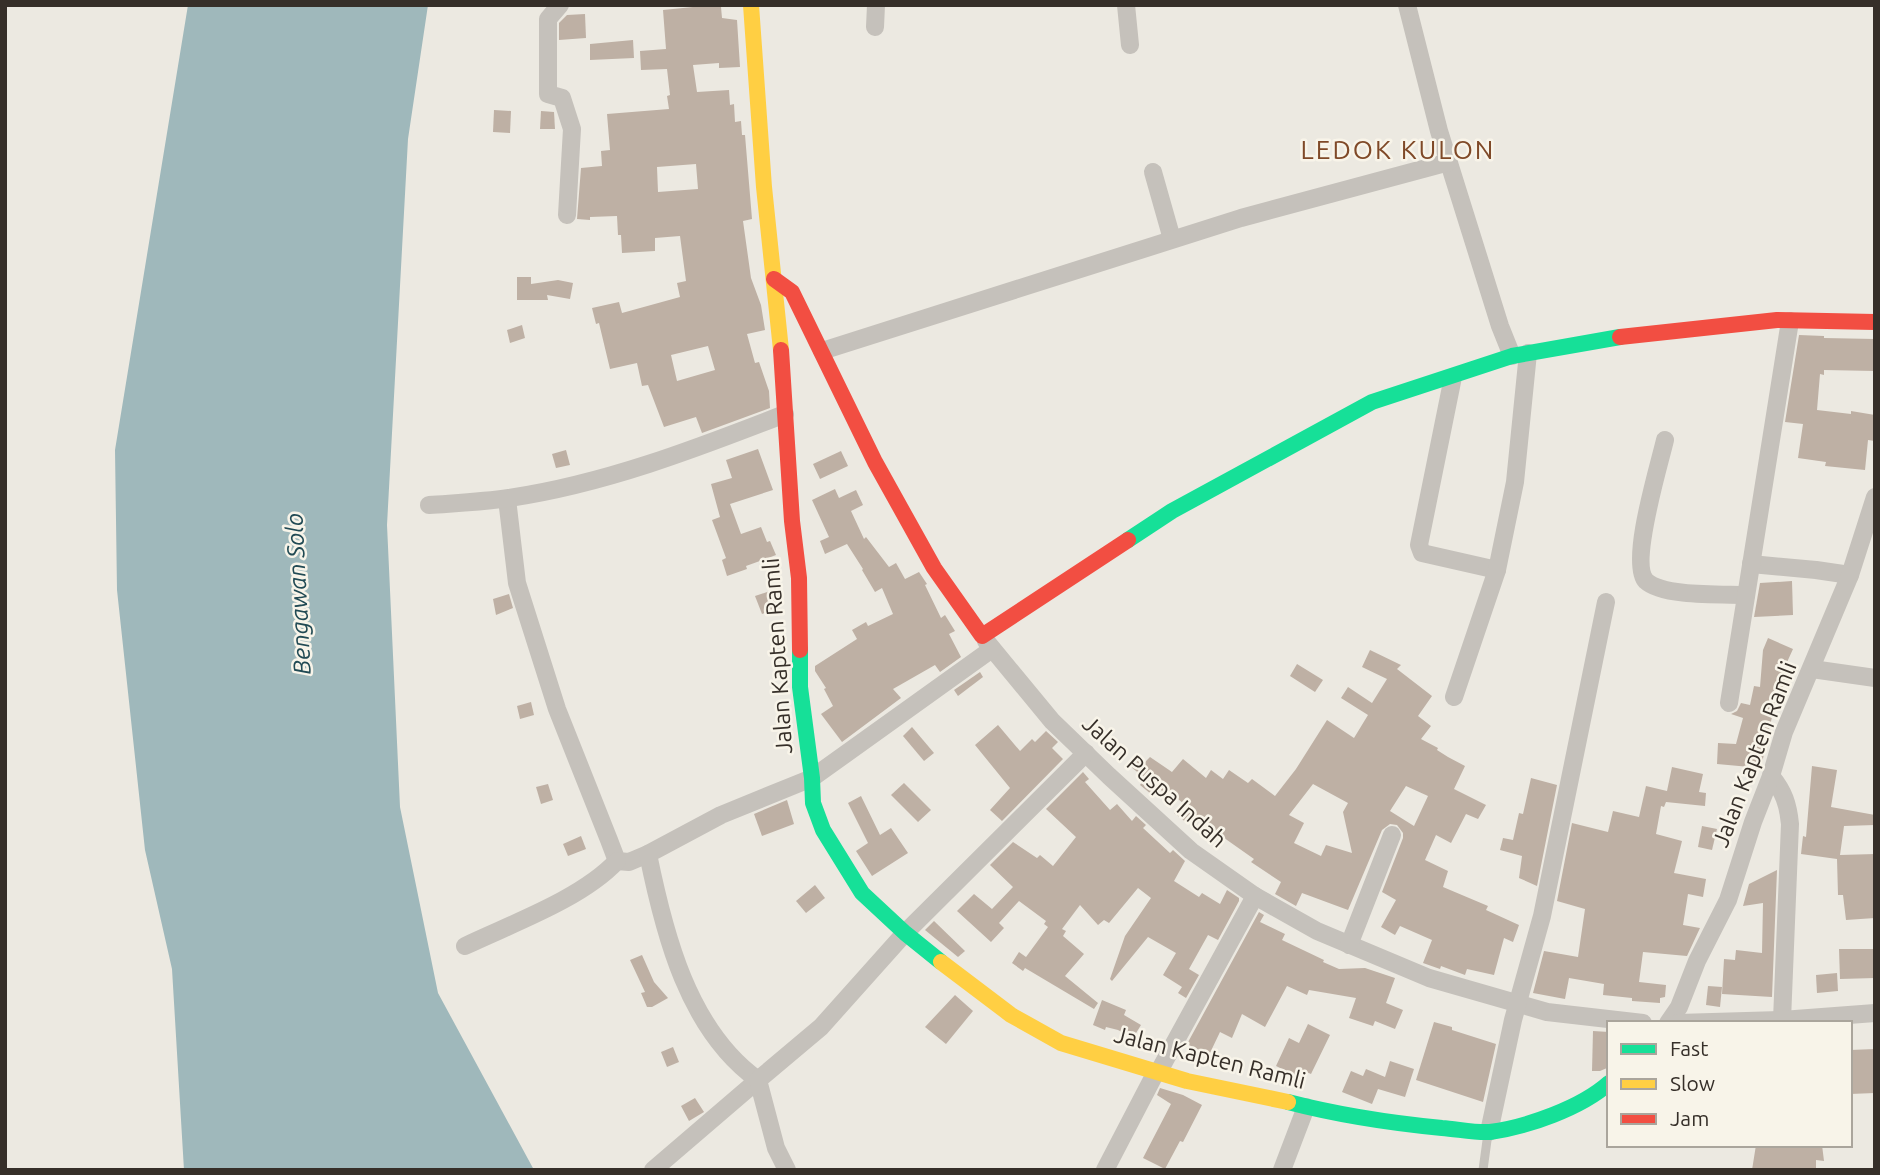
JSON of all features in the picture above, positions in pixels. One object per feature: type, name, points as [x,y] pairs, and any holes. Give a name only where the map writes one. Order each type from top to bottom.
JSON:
[{"type":"street","points":[[560,5],[548,19],[548,94],[562,98],[572,129],[567,215]]},
{"type":"street","name":"Jalan Kapten Ramli","points":[[751,5],[764,187],[781,343],[792,521],[799,578],[800,687],[813,803],[823,830],[862,892],[905,933],[1011,1015],[1062,1043],[1157,1073],[1306,1107],[1391,1123],[1489,1132],[1531,1122],[1562,1110],[1607,1085]]},
{"type":"street","points":[[875,27],[876,5]]},
{"type":"street","points":[[1126,5],[1130,45]]},
{"type":"street","points":[[1407,5],[1424,76],[1500,326],[1520,355],[1515,482],[1497,570],[1454,697]]},
{"type":"street","points":[[822,351],[1241,218],[1449,162]]},
{"type":"street","points":[[1153,172],[1172,239]]},
{"type":"street","points":[[774,279],[792,292],[875,462],[928,557],[987,643]]},
{"type":"street","points":[[1728,703],[1790,321]]},
{"type":"street","points":[[617,861],[629,862],[648,854],[721,816],[812,778],[987,643],[1131,537],[1221,483],[1282,453],[1372,402],[1520,355],[1627,336],[1745,322],[1875,322]]},
{"type":"street","points":[[1453,377],[1420,550],[1422,553],[1497,570]]},
{"type":"street","points":[[429,505],[508,499],[556,490],[701,447],[785,414]]},
{"type":"street","points":[[1665,440],[1640,548],[1642,574],[1648,583],[1691,594],[1746,594]]},
{"type":"street","name":"Jalan Kapten Ramli","points":[[1669,1021],[1679,1007],[1697,961],[1728,900],[1753,822],[1772,776],[1784,732],[1850,575],[1875,497]]},
{"type":"street","points":[[508,499],[517,583],[557,709],[617,861]]},
{"type":"street","points":[[1751,564],[1850,575]]},
{"type":"street","points":[[1489,1132],[1493,1102],[1542,916],[1606,602]]},
{"type":"street","name":"Jalan Puspa Indah","points":[[987,643],[1052,722],[1191,851],[1255,896],[1317,931],[1429,978],[1547,1012],[1626,1021]]},
{"type":"street","points":[[1812,669],[1875,678]]},
{"type":"street","points":[[653,1170],[821,1027],[905,933],[1086,753]]},
{"type":"street","points":[[1772,776],[1784,792],[1790,824],[1782,1020]]},
{"type":"street","points":[[1349,944],[1392,835]]},
{"type":"street","points":[[648,854],[657,901],[689,991],[720,1042],[738,1063],[758,1080],[776,1148],[787,1170]]},
{"type":"street","points":[[465,946],[577,892],[603,876],[617,861]]},
{"type":"street","points":[[1105,1170],[1255,896]]},
{"type":"street","points":[[1747,1021],[1875,1013]]},
{"type":"street","points":[[1282,1170],[1306,1107]]},
{"type":"lane","points":[[1483,1170],[1489,1132]]},
{"type":"water","name":"Bengawan Solo","points":[[188,5],[428,5],[408,139],[387,525],[400,807],[438,993],[534,1170],[184,1170],[172,969],[145,850],[117,590],[115,450]]},
{"type":"building","points":[[721,7],[722,18],[737,20],[740,67],[719,68],[719,63],[693,65],[697,92],[729,90],[730,105],[734,104],[735,122],[741,121],[742,135],[745,135],[752,219],[743,221],[751,278],[761,305],[765,330],[747,334],[755,363],[759,362],[769,391],[770,408],[702,433],[696,417],[664,427],[648,385],[642,386],[637,363],[610,369],[599,323],[596,324],[592,308],[619,302],[622,313],[680,297],[677,283],[686,281],[680,236],[655,238],[655,251],[622,253],[617,216],[577,219],[581,168],[602,166],[601,151],[610,150],[607,114],[669,109],[667,69],[641,70],[640,51],[666,49],[663,10]],"holes":[[[696,164],[698,189],[658,192],[657,167]],[[708,346],[715,370],[677,381],[671,355]]]},
{"type":"building","points":[[585,14],[586,38],[559,40],[559,23],[567,15]]},
{"type":"building","points":[[633,40],[634,58],[590,60],[590,44]]},
{"type":"building","points":[[494,110],[511,111],[510,133],[493,132]]},
{"type":"building","points":[[541,111],[554,112],[555,129],[540,129]]},
{"type":"building","points":[[517,277],[531,277],[531,284],[558,280],[573,283],[570,299],[547,295],[548,300],[517,300]]},
{"type":"building","points":[[522,325],[525,338],[510,343],[507,330]]},
{"type":"building","points":[[1799,335],[1875,339],[1875,371],[1824,370],[1824,375],[1820,374],[1817,410],[1875,415],[1875,441],[1868,440],[1865,470],[1825,466],[1826,462],[1798,458],[1803,424],[1785,422]]},
{"type":"building","points":[[758,449],[773,490],[730,504],[741,534],[761,527],[776,555],[727,576],[722,560],[726,558],[712,520],[720,517],[711,484],[732,478],[726,460]]},
{"type":"building","points":[[566,450],[570,465],[556,468],[552,454]]},
{"type":"building","points":[[841,451],[848,466],[820,479],[813,464]]},
{"type":"building","points":[[835,489],[839,498],[856,490],[863,505],[851,511],[864,539],[866,537],[889,567],[896,563],[905,579],[919,572],[941,618],[945,615],[955,631],[949,634],[961,657],[940,672],[935,665],[893,689],[901,698],[842,742],[821,714],[833,706],[815,666],[857,639],[852,630],[866,622],[868,626],[893,614],[882,588],[875,592],[847,544],[825,554],[820,541],[829,537],[812,500]]},
{"type":"building","points":[[1792,581],[1793,615],[1754,617],[1760,583]]},
{"type":"building","points":[[773,590],[780,608],[762,614],[755,596]]},
{"type":"building","points":[[509,594],[513,608],[496,615],[493,599]]},
{"type":"building","points":[[1768,638],[1793,649],[1783,671],[1786,672],[1781,699],[1776,698],[1761,768],[1717,764],[1718,743],[1736,744],[1743,718],[1731,714],[1737,711],[1741,703],[1750,705],[1754,686],[1760,687],[1763,650]]},
{"type":"building","points":[[1370,650],[1401,665],[1397,669],[1432,696],[1418,716],[1431,726],[1421,739],[1465,766],[1454,789],[1486,805],[1478,819],[1466,814],[1451,843],[1436,835],[1425,860],[1448,871],[1443,887],[1488,906],[1486,910],[1519,925],[1513,942],[1504,938],[1494,975],[1467,969],[1465,975],[1423,963],[1432,940],[1400,926],[1395,935],[1381,927],[1396,900],[1382,892],[1403,838],[1397,825],[1390,824],[1382,830],[1348,910],[1302,893],[1296,906],[1275,894],[1281,882],[1251,862],[1254,859],[1193,816],[1187,823],[1174,813],[1183,803],[1168,791],[1166,794],[1157,787],[1151,794],[1140,785],[1145,778],[1131,767],[1139,758],[1145,762],[1150,757],[1172,772],[1183,759],[1206,778],[1211,770],[1223,779],[1229,770],[1248,783],[1252,779],[1275,796],[1327,720],[1354,738],[1368,715],[1341,698],[1348,687],[1372,703],[1387,679],[1362,667]],"holes":[[[1313,784],[1348,803],[1343,812],[1352,853],[1326,845],[1321,856],[1294,843],[1304,823],[1289,815]],[[1406,786],[1428,796],[1414,826],[1390,811]]]},
{"type":"building","points":[[1297,664],[1323,680],[1315,692],[1290,676]]},
{"type":"building","points":[[980,672],[983,677],[958,696],[954,690]]},
{"type":"building","points":[[531,702],[534,715],[520,719],[517,706]]},
{"type":"building","points":[[998,725],[1020,751],[1032,739],[1035,742],[1046,731],[1058,742],[1052,748],[1063,759],[1002,821],[990,810],[1010,788],[975,745]]},
{"type":"building","points":[[912,727],[934,753],[924,761],[903,736]]},
{"type":"building","points":[[1812,766],[1837,770],[1831,807],[1875,815],[1875,825],[1844,826],[1840,855],[1875,854],[1875,918],[1846,920],[1843,895],[1838,895],[1837,859],[1801,854],[1803,836],[1806,837]]},
{"type":"building","points":[[1672,767],[1703,774],[1699,792],[1706,793],[1705,806],[1666,802],[1664,807],[1661,806],[1656,834],[1682,841],[1674,873],[1706,879],[1703,897],[1688,894],[1683,925],[1700,928],[1687,956],[1643,952],[1639,982],[1666,985],[1665,997],[1660,998],[1660,1003],[1632,1001],[1632,998],[1603,995],[1604,984],[1569,978],[1565,999],[1533,993],[1544,951],[1578,957],[1585,909],[1557,901],[1572,823],[1608,832],[1613,811],[1639,817],[1646,786],[1667,791]]},
{"type":"building","points":[[1083,772],[1089,779],[1085,782],[1110,810],[1117,804],[1132,821],[1136,816],[1146,825],[1143,828],[1170,853],[1173,850],[1185,861],[1174,881],[1199,897],[1202,893],[1220,904],[1227,890],[1239,898],[1218,940],[1208,935],[1189,969],[1199,975],[1186,998],[1178,993],[1182,987],[1163,975],[1176,953],[1148,937],[1112,981],[1110,979],[1125,936],[1151,898],[1138,888],[1109,923],[1104,920],[1098,925],[1080,905],[1062,929],[1066,931],[1063,936],[1084,954],[1065,976],[1098,1003],[1094,1009],[1012,963],[1019,952],[1026,957],[1048,927],[1044,924],[1046,921],[1019,901],[999,923],[1004,928],[991,942],[957,911],[974,894],[992,909],[1013,887],[990,865],[1013,842],[1037,858],[1040,855],[1053,866],[1076,837],[1046,809]]},
{"type":"building","points":[[1531,778],[1557,785],[1537,886],[1519,878],[1522,856],[1500,850],[1503,838],[1513,840],[1519,813],[1523,814]]},
{"type":"building","points":[[904,783],[931,810],[918,822],[891,795]]},
{"type":"building","points":[[548,784],[553,800],[541,804],[536,787]]},
{"type":"building","points":[[861,796],[880,835],[891,828],[908,853],[872,876],[856,851],[868,843],[848,803]]},
{"type":"building","points":[[787,800],[794,824],[762,836],[754,814]]},
{"type":"building","points":[[1702,826],[1717,829],[1712,850],[1698,847]]},
{"type":"building","points":[[581,836],[586,849],[568,856],[563,844]]},
{"type":"building","points":[[1777,870],[1772,997],[1722,994],[1724,959],[1735,960],[1736,950],[1762,953],[1763,903],[1743,906],[1749,884]]},
{"type":"building","points":[[815,885],[825,898],[806,913],[796,901]]},
{"type":"building","points":[[1259,912],[1264,915],[1260,922],[1285,934],[1282,940],[1324,960],[1323,962],[1339,969],[1365,968],[1395,978],[1386,1003],[1403,1010],[1395,1029],[1375,1021],[1373,1026],[1349,1018],[1356,998],[1309,990],[1307,995],[1287,986],[1265,1027],[1242,1014],[1232,1038],[1220,1032],[1209,1055],[1187,1044]]},
{"type":"building","points":[[934,921],[965,951],[958,957],[925,930]]},
{"type":"building","points":[[1839,949],[1875,949],[1875,978],[1840,979]]},
{"type":"building","points":[[642,955],[654,982],[668,998],[652,1007],[647,1007],[641,993],[645,992],[630,960]]},
{"type":"building","points":[[1837,973],[1838,991],[1817,993],[1816,975]]},
{"type":"building","points":[[1708,986],[1722,987],[1720,1007],[1706,1005]]},
{"type":"building","points":[[955,995],[973,1011],[946,1044],[925,1027]]},
{"type":"building","points":[[1102,1000],[1126,1010],[1124,1015],[1141,1025],[1133,1038],[1118,1030],[1106,1027],[1105,1030],[1093,1025]]},
{"type":"building","points":[[1434,1022],[1496,1044],[1483,1102],[1416,1080]]},
{"type":"building","points":[[1308,1024],[1330,1035],[1311,1074],[1304,1071],[1301,1078],[1276,1066],[1289,1038],[1299,1043]]},
{"type":"building","points":[[1593,1031],[1607,1032],[1607,1068],[1592,1071]]},
{"type":"building","points":[[673,1047],[679,1062],[667,1067],[661,1052]]},
{"type":"building","points":[[1875,1049],[1875,1093],[1852,1094],[1852,1050]]},
{"type":"building","points":[[1390,1061],[1414,1069],[1405,1097],[1378,1089],[1372,1104],[1342,1092],[1351,1071],[1363,1076],[1366,1069],[1385,1077]]},
{"type":"building","points":[[1160,1088],[1183,1095],[1202,1105],[1165,1169],[1143,1158],[1171,1104],[1157,1095]]},
{"type":"building","points":[[695,1098],[704,1112],[689,1121],[681,1106]]},
{"type":"building","points":[[1756,1147],[1822,1147],[1824,1161],[1816,1160],[1816,1170],[1752,1170]]},
{"type":"traffic: fast","points":[[1128,540],[1172,511],[1372,402],[1512,356],[1620,337]]},
{"type":"traffic: fast","points":[[800,650],[800,687],[813,803],[823,830],[862,893],[941,962]]},
{"type":"traffic: fast","points":[[1288,1102],[1384,1121],[1490,1132],[1553,1115],[1584,1100],[1607,1084]]},
{"type":"traffic: slow","points":[[751,5],[764,187],[781,350]]},
{"type":"traffic: slow","points":[[941,962],[1011,1015],[1061,1043],[1187,1081],[1288,1102]]},
{"type":"traffic: jam","points":[[774,279],[792,292],[875,462],[934,568],[982,636],[1128,540]]},
{"type":"traffic: jam","points":[[1620,337],[1777,320],[1875,322]]},
{"type":"traffic: jam","points":[[781,350],[792,521],[799,578],[800,650]]},
{"type":"district","name":"LEDOK KULON","points":[[1398,149]]}]
